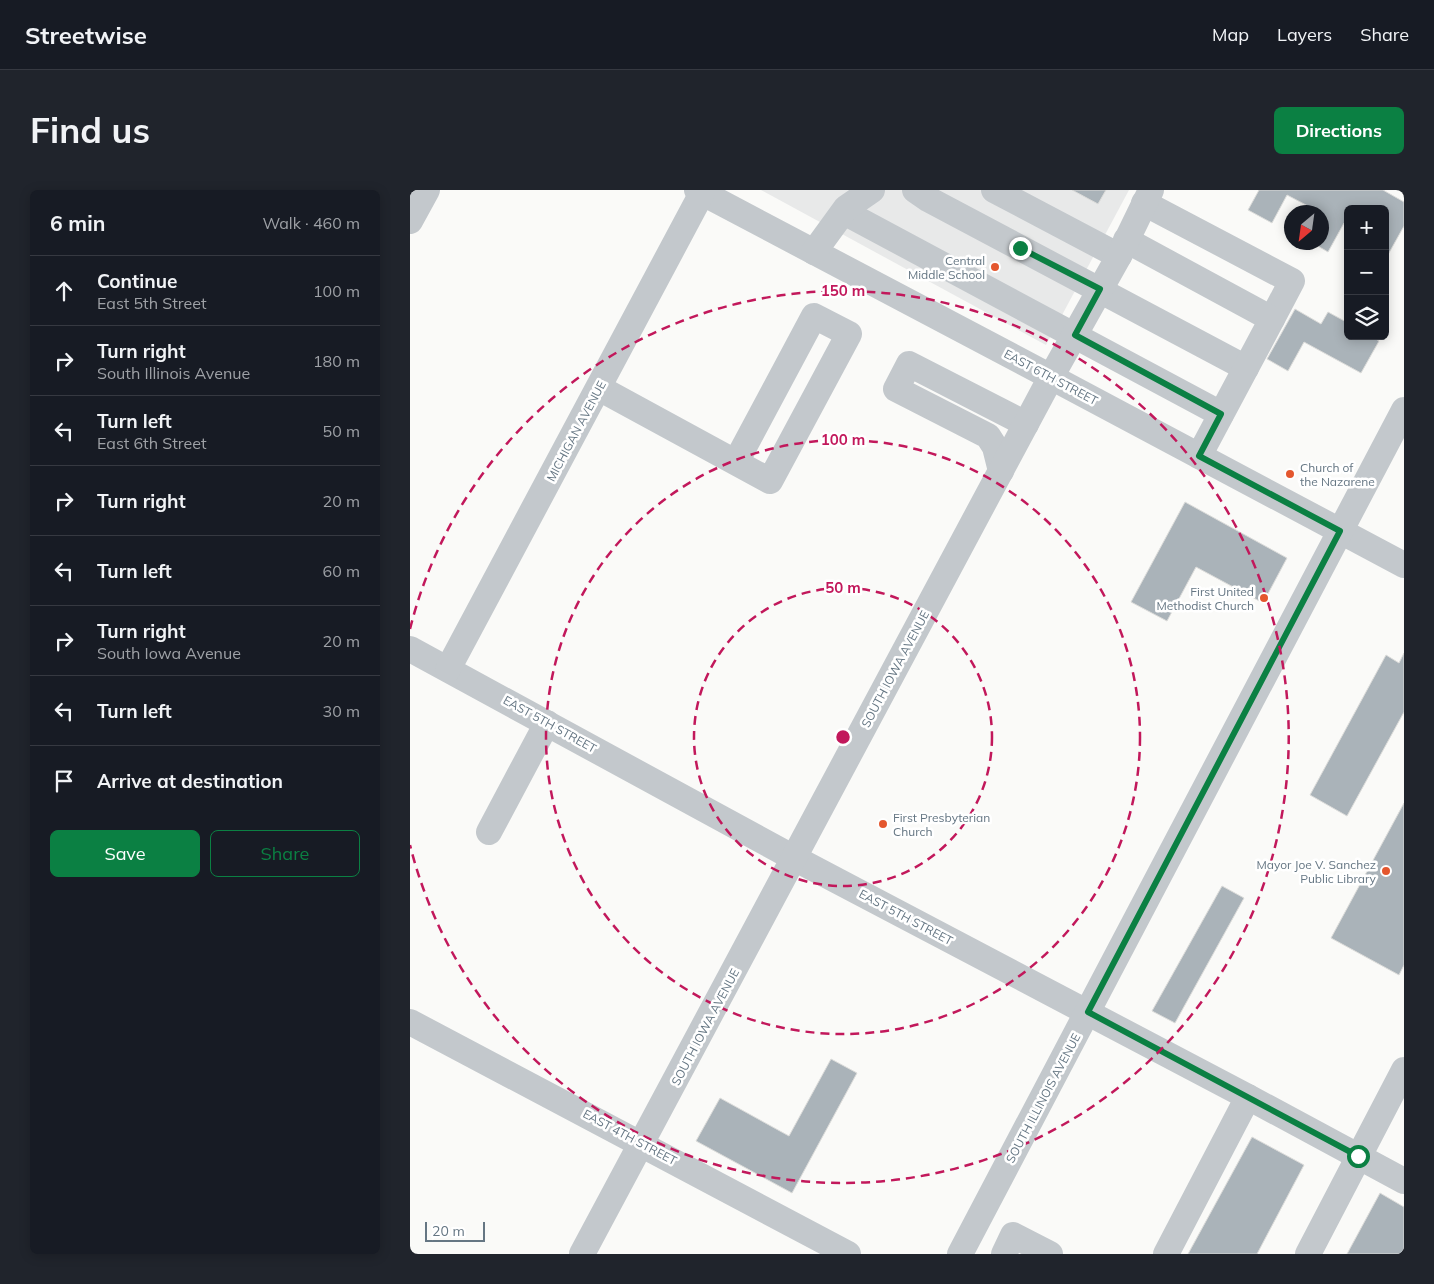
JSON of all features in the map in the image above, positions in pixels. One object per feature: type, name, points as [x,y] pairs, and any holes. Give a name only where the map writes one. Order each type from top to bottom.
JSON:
[{"type":"street","points":[[410,221],[426,190]]},
{"type":"street","points":[[814,252],[846,208],[872,190]]},
{"type":"street","points":[[915,190],[936,203],[1246,368]]},
{"type":"street","points":[[994,190],[1272,319]]},
{"type":"street","name":"EAST 6TH STREET","points":[[699,192],[1404,565]]},
{"type":"street","name":"MICHIGAN AVENUE","points":[[448,669],[599,388],[699,192]]},
{"type":"street","points":[[1148,197],[1292,281],[1199,456]]},
{"type":"street","name":"SOUTH IOWA AVENUE","points":[[582,1254],[1148,197]]},
{"type":"street","points":[[844,212],[1221,414]]},
{"type":"street","points":[[599,388],[770,481],[848,334],[814,316],[736,462]]},
{"type":"street","points":[[1000,471],[995,447],[988,436],[896,389],[909,364],[1026,424]]},
{"type":"street","name":"SOUTH ILLINOIS AVENUE","points":[[960,1254],[1404,410]]},
{"type":"street","name":"EAST 5TH STREET","points":[[410,649],[794,858],[1404,1181]]},
{"type":"street","points":[[489,832],[548,723]]},
{"type":"street","name":"EAST 4TH STREET","points":[[410,1022],[848,1254]]},
{"type":"street","points":[[1308,1254],[1404,1070]]},
{"type":"street","points":[[1166,1254],[1248,1097]]},
{"type":"street","points":[[1004,1254],[1013,1235],[1050,1254]]},
{"type":"shaded area","name":"Central Middle School","points":[[761,190],[1129,190],[1046,345]]},
{"type":"building","points":[[1072,190],[1106,190],[1098,204]]},
{"type":"building","points":[[1259,190],[1383,190],[1404,202],[1404,226],[1389,253],[1389,205],[1344,205],[1344,223],[1328,252],[1325,250],[1329,250],[1329,205],[1306,205],[1287,195],[1272,223],[1248,210]]},
{"type":"building","points":[[1295,309],[1321,324],[1328,312],[1344,321],[1344,340],[1379,341],[1361,373],[1304,342],[1288,371],[1267,359]]},
{"type":"building","points":[[1185,502],[1287,558],[1263,603],[1196,567],[1167,621],[1131,602]]},
{"type":"building","points":[[1404,653],[1404,712],[1347,816],[1310,795],[1386,655],[1399,663]]},
{"type":"building","name":"Mayor Joe V. Sanchez Public Library","points":[[1404,803],[1404,965],[1399,975],[1331,938]]},
{"type":"building","points":[[1222,886],[1244,898],[1175,1023],[1152,1011]]},
{"type":"building","points":[[831,1059],[857,1073],[792,1193],[696,1141],[720,1098],[789,1136]]},
{"type":"building","points":[[1252,1137],[1304,1165],[1257,1254],[1188,1254]]},
{"type":"building","points":[[1380,1193],[1404,1207],[1404,1254],[1347,1254]]},
{"type":"place","name":"Central Middle School","points":[[995,267]]},
{"type":"place","name":"Church of the Nazarene","points":[[1290,474]]},
{"type":"place","name":"First United Methodist Church","points":[[1264,598]]},
{"type":"place","name":"First Presbyterian Church","points":[[883,824]]},
{"type":"place","name":"Mayor Joe V. Sanchez Public Library","points":[[1386,871]]},
{"type":"route","points":[[1020,248],[1100,289],[1075,335],[1221,414],[1199,456],[1340,531],[1088,1012],[1358,1156]]}]
